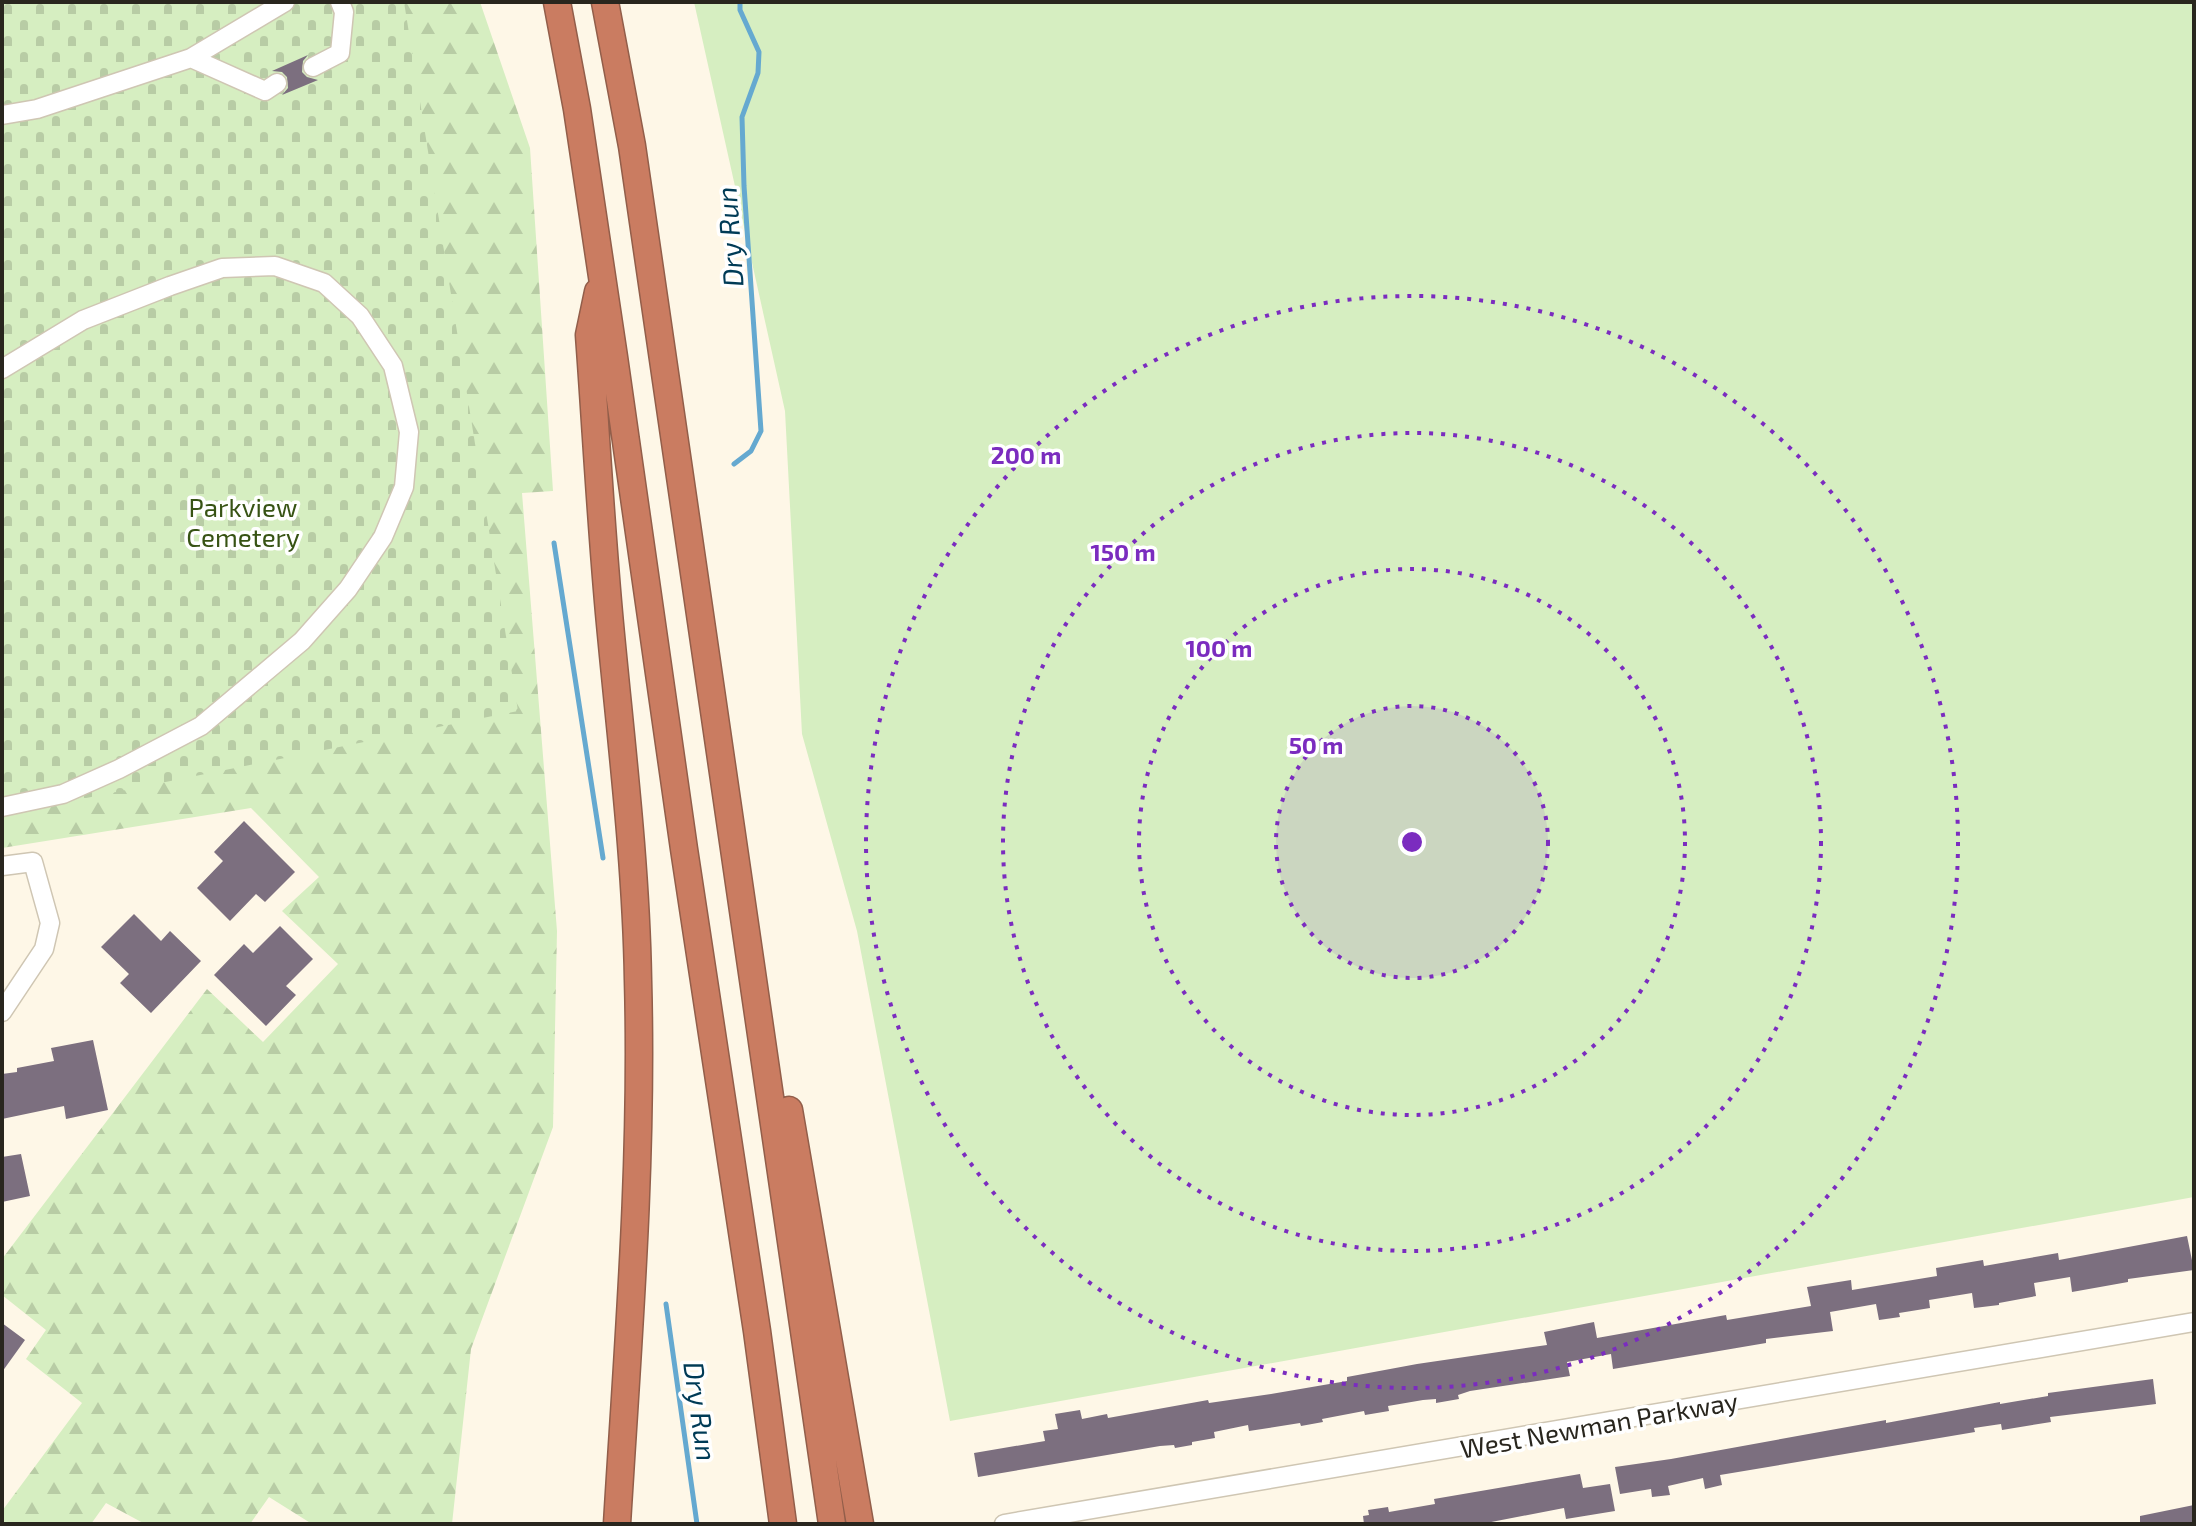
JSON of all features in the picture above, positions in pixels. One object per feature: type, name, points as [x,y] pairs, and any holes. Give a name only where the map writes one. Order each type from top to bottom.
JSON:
[{"type":"highway","points":[[557,2],[577,109],[602,277],[783,1524]]},
{"type":"highway","points":[[605,2],[632,146],[679,483],[739,856],[820,1280],[860,1524]]},
{"type":"highway","points":[[602,277],[589,335],[608,599],[629,823],[640,1052],[636,1205],[617,1524]]},
{"type":"highway","points":[[714,702],[832,1524]]},
{"type":"street","points":[[2,115],[37,109],[191,58],[285,2]]},
{"type":"street","points":[[313,67],[340,53],[344,12],[340,2]]},
{"type":"street","points":[[191,58],[265,91],[277,83]]},
{"type":"street","points":[[2,369],[83,320],[170,286],[222,268],[275,266],[324,283],[360,316],[393,366],[409,432],[404,487],[383,537],[348,589],[302,641],[201,726],[63,794],[2,807]]},
{"type":"street","points":[[2,866],[33,862],[50,923],[44,949],[2,1012]]},
{"type":"street","name":"West Newman Parkway","points":[[1004,1524],[1104,1516],[2194,1322]]},
{"type":"green space","name":"Parkview Cemetery","points":[[2,2],[404,2],[518,711],[2,815]]},
{"type":"green space","points":[[388,2],[480,2],[530,148],[553,491],[522,493],[557,931],[553,1127],[471,1349],[452,1524],[312,1524],[269,1497],[250,1524],[145,1524],[106,1503],[91,1524],[2,1524],[2,1511],[82,1403],[26,1359],[46,1330],[2,1295],[2,1259],[207,989],[263,1042],[338,964],[282,911],[319,877],[251,808],[2,848],[2,811]]},
{"type":"green space","points":[[694,2],[2194,2],[2194,1197],[950,1421],[857,931],[802,734],[785,411]]},
{"type":"building","points":[[308,55],[303,61],[302,72],[318,80],[282,95],[288,88],[287,77],[282,72],[272,71]]},
{"type":"building","points":[[244,821],[295,872],[265,902],[256,894],[230,921],[197,888],[223,861],[214,852]]},
{"type":"building","points":[[134,914],[161,941],[170,931],[201,961],[151,1013],[120,983],[129,974],[101,947]]},
{"type":"building","points":[[280,926],[313,959],[286,986],[296,995],[266,1026],[214,975],[244,944],[253,953]]},
{"type":"building","points":[[93,1040],[108,1110],[66,1119],[64,1106],[2,1119],[2,1074],[54,1061],[51,1048]]},
{"type":"building","points":[[21,1154],[30,1196],[2,1202],[2,1157]]},
{"type":"building","points":[[2187,1236],[2194,1270],[2128,1279],[2128,1282],[2072,1292],[2070,1277],[2034,1283],[2036,1296],[1999,1305],[1974,1308],[1972,1293],[1929,1300],[1930,1308],[1879,1320],[1876,1304],[1830,1312],[1833,1331],[1766,1339],[1766,1343],[1613,1369],[1611,1354],[1567,1362],[1570,1376],[1470,1391],[1458,1395],[1459,1399],[1436,1403],[1436,1399],[1423,1400],[1388,1406],[1389,1411],[1365,1415],[1364,1411],[1301,1426],[1300,1423],[1249,1431],[1248,1425],[1214,1432],[1215,1438],[1192,1442],[1192,1445],[1175,1448],[1174,1445],[1160,1446],[978,1477],[974,1453],[1045,1441],[1043,1431],[1058,1429],[1055,1414],[1080,1410],[1082,1419],[1107,1414],[1108,1418],[1208,1400],[1209,1403],[1271,1394],[1347,1381],[1347,1377],[1417,1364],[1547,1345],[1544,1332],[1594,1322],[1597,1338],[1726,1315],[1727,1320],[1811,1306],[1807,1287],[1851,1280],[1852,1290],[1937,1276],[1936,1268],[1983,1260],[1984,1266],[2058,1253],[2059,1260]]},
{"type":"building","points":[[2,1323],[25,1340],[2,1372]]},
{"type":"building","points":[[2153,1379],[2156,1404],[2050,1417],[2051,1422],[2002,1430],[2001,1424],[1974,1428],[1975,1432],[1720,1475],[1722,1485],[1705,1489],[1703,1478],[1668,1486],[1670,1495],[1652,1497],[1651,1489],[1620,1494],[1615,1467],[1886,1420],[1886,1423],[2048,1396],[2048,1393]]},
{"type":"building","points":[[1580,1474],[1583,1488],[1610,1484],[1615,1511],[1566,1519],[1564,1508],[1481,1524],[1364,1524],[1363,1516],[1369,1515],[1368,1510],[1388,1507],[1389,1512],[1435,1504],[1434,1499]]},
{"type":"building","points":[[2194,1505],[2194,1524],[2140,1524],[2140,1516]]},
{"type":"waterway","name":"Dry Run","points":[[734,464],[751,451],[761,431],[742,117],[758,73],[759,52],[740,10],[740,2]]},
{"type":"waterway","name":"Dry Run","points":[[554,543],[603,858]]},
{"type":"waterway","name":"Dry Run","points":[[666,1304],[697,1524]]}]
